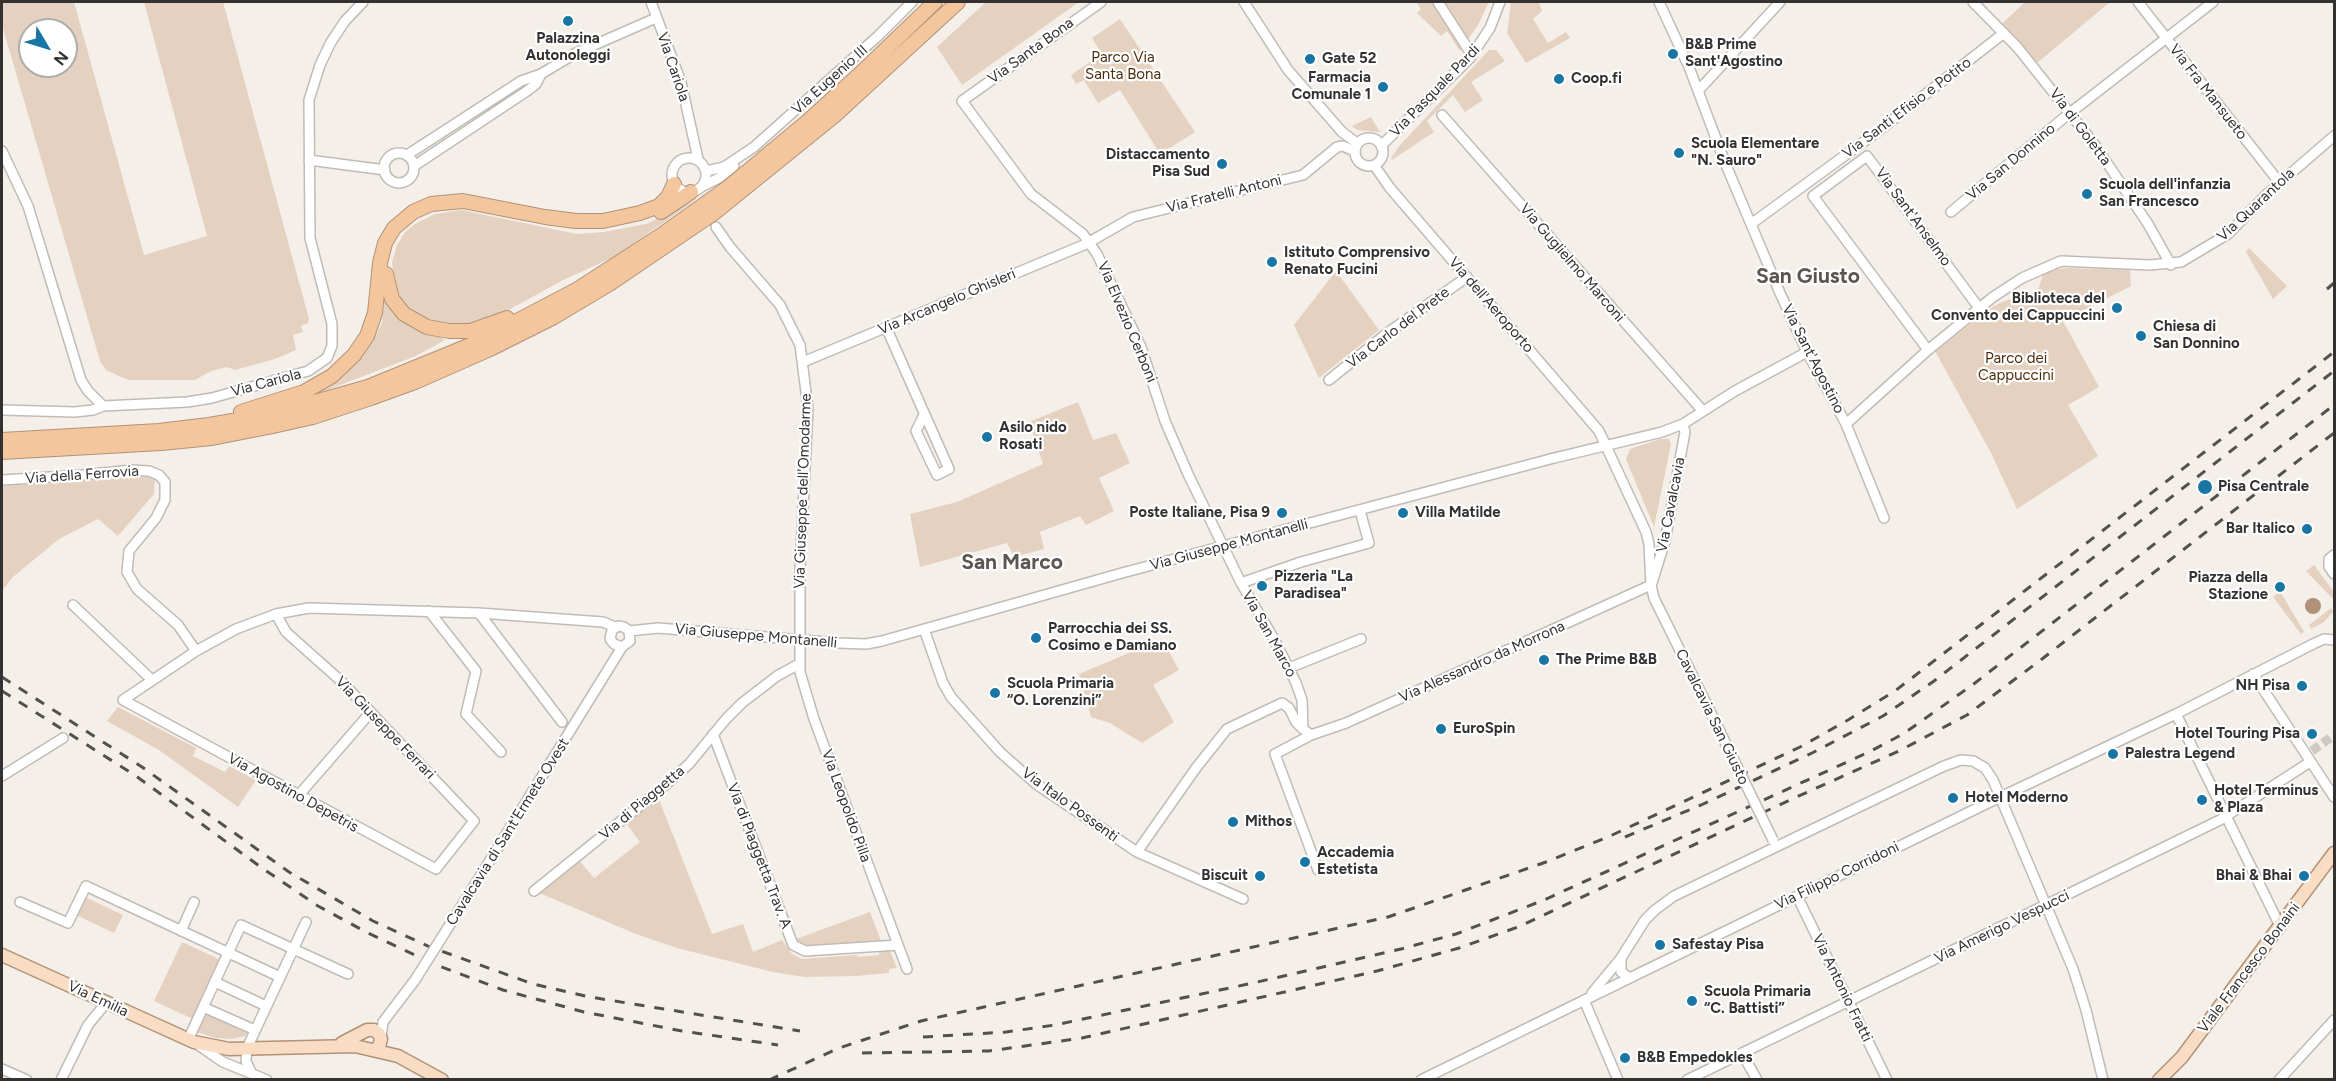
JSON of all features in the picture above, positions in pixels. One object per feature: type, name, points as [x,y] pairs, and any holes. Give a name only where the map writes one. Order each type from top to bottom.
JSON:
[{"type":"highway","points":[[2,452],[89,449],[184,441],[234,434],[313,417],[415,382],[498,346],[554,317],[664,241],[807,122],[935,2]]},
{"type":"highway","points":[[2,440],[118,435],[208,425],[268,415],[368,387],[473,344],[578,289],[714,213],[795,149],[958,2]]},
{"type":"highway","points":[[208,425],[249,409],[274,404],[304,392],[332,376],[343,366],[361,345],[371,326],[378,300],[382,254],[387,239],[400,222],[413,212],[430,204],[463,201],[545,217],[576,221],[603,221],[640,213],[659,206],[668,197],[674,184]]},
{"type":"highway","points":[[578,289],[488,326],[460,332],[434,330],[417,323],[404,314],[392,299],[386,279],[386,262],[390,245],[398,232],[418,216],[435,209],[462,206],[557,225],[604,227],[654,214],[697,189]]},
{"type":"main road","name":"Viale Francesco Bonaini","points":[[2159,1080],[2182,1057],[2334,853]]},
{"type":"main road","name":"Via Emilia","points":[[2,955],[191,1041],[229,1048],[375,1044]]},
{"type":"main road","points":[[375,1044],[376,1031],[365,1032],[361,1042],[375,1044],[442,1080]]},
{"type":"main road","name":"Via Emilia","points":[[336,1046],[365,1032]]},
{"type":"street","name":"Via Cariola","points":[[103,406],[187,402],[212,398],[308,371],[327,358],[332,346],[333,332],[310,238],[309,100],[325,52],[337,32],[363,2]]},
{"type":"street","name":"Via Cariola","points":[[651,2],[681,82],[692,133],[693,158]]},
{"type":"street","name":"Via Eugenio III","points":[[697,189],[729,171],[878,36],[912,2]]},
{"type":"street","name":"Via Santa Bona","points":[[962,101],[1101,2]]},
{"type":"street","points":[[1244,2],[1288,70],[1356,147],[1361,163],[1374,165],[1381,158],[1382,146],[1378,141],[1369,138],[1356,147]]},
{"type":"street","points":[[1438,2],[1468,49]]},
{"type":"street","name":"Via Pasquale Pardi","points":[[1382,146],[1470,58],[1486,36],[1500,2]]},
{"type":"street","name":"Via Sant'Agostino","points":[[1659,2],[1698,91],[1751,224],[1807,352],[1846,424],[1884,518]]},
{"type":"street","points":[[1698,91],[1780,2]]},
{"type":"street","name":"Via di Goletta","points":[[1973,2],[2004,33],[2071,113],[2148,224],[2171,265]]},
{"type":"street","name":"Via Fra Mansueto","points":[[2138,2],[2279,182]]},
{"type":"street","name":"Via San Donnino","points":[[1951,212],[2071,113],[2213,2]]},
{"type":"street","points":[[407,155],[521,81],[541,74],[576,53],[656,18]]},
{"type":"street","name":"Via Santi Efisio e Potito","points":[[1751,224],[1877,132],[2004,33]]},
{"type":"street","points":[[414,166],[407,155],[400,153],[391,156],[386,163],[385,170],[392,180],[402,182],[410,177],[414,166],[527,91],[536,84],[541,74]]},
{"type":"street","name":"Via Elvezio Cerboni","points":[[962,101],[1035,199],[1073,225],[1090,242],[1123,305],[1141,347],[1165,421],[1223,547]]},
{"type":"street","name":"Via Guglielmo Marconi","points":[[1442,115],[1702,410]]},
{"type":"street","name":"Via Quarantola","points":[[2171,265],[2199,253],[2229,234],[2279,182],[2334,136]]},
{"type":"street","name":"Via Fratelli Antoni","points":[[1090,242],[1133,217],[1303,174],[1337,147],[1356,147]]},
{"type":"street","points":[[2,151],[28,206],[81,380],[103,406],[93,410],[75,412],[2,410]]},
{"type":"street","name":"Via Eugenio III","points":[[706,171],[718,170],[744,155]]},
{"type":"street","name":"Via Sant'Anselmo","points":[[1928,350],[1813,196],[1868,156],[1979,308]]},
{"type":"street","points":[[693,158],[706,171],[706,180],[697,189],[681,190],[674,184],[672,174],[674,167],[681,159],[693,158]]},
{"type":"street","points":[[309,160],[385,170]]},
{"type":"street","name":"Via dell'Aeroporto","points":[[1374,165],[1385,182],[1589,416],[1607,446],[1646,532],[1650,555],[1651,585]]},
{"type":"street","name":"Via Giuseppe dell'Omodarme","points":[[716,227],[730,248],[780,305],[796,336],[804,362],[808,408],[798,640]]},
{"type":"street","name":"Via Arcangelo Ghisleri","points":[[804,362],[1090,242]]},
{"type":"street","points":[[1846,424],[1928,350],[2002,290],[2056,262],[2092,261],[2171,265]]},
{"type":"street","name":"Via Carlo del Prete","points":[[1329,380],[1386,334],[1467,277]]},
{"type":"street","points":[[886,327],[949,469],[937,475],[916,431],[924,415]]},
{"type":"street","name":"Via Giuseppe Montanelli","points":[[629,631],[658,628],[866,644],[1113,575],[1543,461],[1662,432],[1683,424],[1702,410],[1807,352]]},
{"type":"street","name":"Via Cavalcavia","points":[[1651,585],[1665,541],[1685,432],[1683,424]]},
{"type":"street","name":"Via della Ferrovia","points":[[2,480],[132,470],[149,471],[159,475],[165,482],[165,500],[156,518],[129,551],[127,572],[137,589],[178,625],[196,651]]},
{"type":"street","points":[[1241,583],[1301,562],[1370,543],[1360,511]]},
{"type":"street","name":"Via San Marco","points":[[1223,547],[1289,668],[1302,700],[1307,732]]},
{"type":"street","points":[[2334,555],[2329,559],[2329,567],[2334,574]]},
{"type":"street","name":"Cavalcavia San Giusto","points":[[1651,585],[1660,612],[1774,844]]},
{"type":"street","name":"Via Alessandro da Morrona","points":[[1307,732],[1346,723],[1651,585]]},
{"type":"street","points":[[72,605],[152,680],[196,651],[246,624],[276,614],[309,608],[429,610],[599,622],[624,627],[629,631],[630,641],[622,647],[614,644],[610,639],[615,627]]},
{"type":"street","points":[[429,610],[476,671],[466,714],[501,752]]},
{"type":"street","points":[[479,613],[562,722]]},
{"type":"street","name":"Via Giuseppe Ferrari","points":[[276,614],[286,632],[333,673],[474,821],[456,844]]},
{"type":"street","name":"Via Italo Possenti","points":[[924,629],[947,691],[978,729],[1036,784],[1137,852],[1243,899]]},
{"type":"street","points":[[1289,668],[1361,639]]},
{"type":"street","points":[[2334,640],[2324,639],[2253,674],[2311,755],[2334,797]]},
{"type":"street","name":"Via Leopoldo Pilla","points":[[798,640],[799,664],[814,719],[907,969]]},
{"type":"street","name":"Cavalcavia di Sant'Ermete Ovest","points":[[389,1013],[415,980],[622,647]]},
{"type":"street","name":"Via di Piaggetta","points":[[534,891],[663,788],[689,764],[742,703],[777,676],[799,664]]},
{"type":"street","name":"Via Filippo Corridoni","points":[[1421,1080],[2176,714],[2253,674]]},
{"type":"street","name":"Via Agostino Depetris","points":[[152,680],[123,700],[436,869],[456,844]]},
{"type":"street","points":[[1137,852],[1222,732],[1282,703],[1287,706],[1296,722],[1307,732],[1275,754],[1318,870]]},
{"type":"street","points":[[298,796],[370,713]]},
{"type":"street","points":[[2176,714],[2280,926]]},
{"type":"street","name":"Via di Piaggetta Trav. A","points":[[713,734],[793,945],[805,951],[898,945]]},
{"type":"street","points":[[2,776],[63,738]]},
{"type":"street","name":"Via Amerigo Vespucci","points":[[1687,1080],[2227,817],[2311,755]]},
{"type":"street","points":[[1614,1078],[1586,999],[1621,958],[1639,928],[1660,906],[1690,887],[1774,844],[1961,760],[1972,761],[1985,768],[1993,780],[2076,979],[2103,1080]]},
{"type":"street","points":[[20,902],[68,922],[86,886],[279,977]]},
{"type":"street","name":"Via Antonio Fratti","points":[[1797,896],[1887,1080]]},
{"type":"street","points":[[181,931],[194,902]]},
{"type":"street","points":[[251,1072],[246,1061],[247,1048],[306,922]]},
{"type":"street","points":[[191,1041],[203,1007],[241,925],[348,974]]},
{"type":"street","points":[[1621,958],[1621,972],[1630,978]]},
{"type":"street","points":[[215,982],[266,1006]]},
{"type":"street","points":[[61,1080],[88,1025],[106,1003]]},
{"type":"street","points":[[203,1007],[255,1030]]},
{"type":"street","points":[[365,1032],[389,1013]]},
{"type":"street","points":[[375,1044],[389,1013]]},
{"type":"street","points":[[2279,1080],[2334,1020]]},
{"type":"street","name":"Via Emilia","points":[[191,1041],[226,1063],[267,1080]]},
{"type":"street","points":[[226,1063],[229,1048]]},
{"type":"street","points":[[1742,1053],[1757,1080]]},
{"type":"street","points":[[2,1069],[27,1080]]},
{"type":"green space","points":[[2,2],[74,2],[144,255],[207,236],[144,2],[223,2],[309,319],[308,323],[301,326],[303,332],[293,335],[296,350],[275,359],[235,370],[227,367],[211,371],[195,380],[128,380],[106,370],[100,361],[2,25]]},
{"type":"green space","points":[[986,2],[1079,2],[962,85],[937,47]]},
{"type":"green space","points":[[1416,2],[1489,2],[1478,25],[1460,51],[1447,31],[1441,36],[1417,13],[1421,9]]},
{"type":"green space","points":[[1511,2],[1539,2],[1542,11],[1533,19],[1548,43],[1566,32],[1570,38],[1526,63],[1507,33]]},
{"type":"green space","points":[[2025,2],[2110,2],[2037,63],[2002,24]]},
{"type":"green space","name":"Parco Via Santa Bona","points":[[1120,19],[1195,132],[1160,154],[1120,90],[1098,103],[1084,80],[1076,84],[1071,75],[1102,54],[1092,38]]},
{"type":"green space","points":[[1489,50],[1496,50],[1505,61],[1471,82],[1483,100],[1465,112],[1453,95],[1427,121],[1434,132],[1392,160],[1391,158],[1401,144]]},
{"type":"green space","points":[[1371,117],[1380,132],[1357,130],[1352,126]]},
{"type":"green space","points":[[694,201],[616,256],[563,280],[505,312],[481,320],[460,325],[438,324],[411,310],[395,289],[392,262],[397,245],[405,232],[435,214],[461,210],[577,234],[604,232],[646,224]]},
{"type":"green space","points":[[2249,248],[2287,286],[2273,299],[2246,252]]},
{"type":"green space","name":"Parco dei Cappuccini","points":[[2067,268],[2130,270],[2131,286],[2063,321],[2099,387],[2068,405],[2098,456],[2017,509],[1990,451],[1935,351],[1994,306],[2009,299],[2023,304],[2037,293],[2043,275],[2052,270]]},
{"type":"green space","points":[[1336,271],[1379,330],[1319,378],[1294,325]]},
{"type":"green space","points":[[384,301],[398,316],[445,340],[416,356],[316,394],[314,392],[340,377],[358,361],[373,341],[382,323]]},
{"type":"green space","points":[[1078,402],[1093,440],[1116,433],[1130,463],[1099,478],[1114,511],[1086,525],[1080,516],[1040,532],[1044,549],[1014,557],[1007,543],[920,567],[910,514],[957,502],[1043,464],[1029,422]]},
{"type":"green space","points":[[1660,439],[1669,439],[1671,444],[1654,527],[1626,459],[1630,449]]},
{"type":"green space","points":[[155,476],[154,494],[118,536],[98,519],[59,539],[13,577],[2,591],[2,486]]},
{"type":"green space","points":[[2314,565],[2334,592],[2334,600],[2306,571]]},
{"type":"green space","points":[[2280,591],[2304,632],[2301,634],[2273,597]]},
{"type":"green space","points":[[2331,608],[2334,611],[2324,622],[2311,629],[2309,625]]},
{"type":"green space","points":[[1162,639],[1179,670],[1153,685],[1174,722],[1142,743],[1110,723],[1091,717],[1079,674]]},
{"type":"green space","points":[[118,707],[196,748],[193,756],[225,772],[229,766],[256,780],[238,807],[159,750],[107,721]]},
{"type":"green space","points":[[658,797],[712,934],[743,924],[753,952],[782,940],[792,954],[802,959],[857,955],[858,957],[879,955],[879,952],[890,951],[897,968],[889,969],[889,973],[855,976],[805,977],[773,972],[677,948],[636,934],[537,892],[578,859],[594,878],[640,842],[625,822]]},
{"type":"green space","points":[[85,897],[123,915],[114,933],[76,915]]},
{"type":"green space","points":[[870,912],[881,941],[807,947],[796,939]]},
{"type":"green space","points":[[182,942],[221,960],[193,1019],[154,1001]]},
{"type":"green space","points":[[205,1013],[248,1030],[246,1036],[231,1039],[216,1038],[196,1032]]},
{"type":"shaded area","points":[[2313,598],[2321,606],[2313,614],[2305,606]]},
{"type":"tunnel","points":[[2312,751],[2334,735]]},
{"type":"railway","points":[[2327,289],[2334,283]]},
{"type":"railway","points":[[769,1080],[839,1048],[921,1021],[1388,917],[1546,862],[1608,837],[1800,747],[1895,691],[2334,352]]},
{"type":"railway","points":[[1625,837],[1701,805],[1812,753],[1883,716],[1934,681],[2334,371]]},
{"type":"railway","points":[[923,1037],[1006,1032],[1055,1025],[1253,983],[1456,934],[1544,900],[1869,752],[1903,734],[1971,686],[2334,405]]},
{"type":"railway","points":[[862,1053],[989,1051],[1082,1038],[1377,971],[1459,948],[1518,927],[1899,751],[1967,715],[2334,433]]},
{"type":"railway","points":[[2,677],[142,767],[289,872],[373,921],[430,947],[533,984],[590,997],[800,1031]]},
{"type":"railway","points":[[2,691],[136,776],[318,906],[434,964],[503,990],[584,1012],[682,1031],[778,1045]]},
{"type":"place","name":"Palazzina Autonoleggi","points":[[568,21]]},
{"type":"place","name":"B&B Prime Sant'Agostino","points":[[1673,54]]},
{"type":"place","name":"Gate 52","points":[[1310,59]]},
{"type":"place","name":"Coop.fi","points":[[1559,79]]},
{"type":"place","name":"Farmacia Comunale 1","points":[[1383,87]]},
{"type":"place","name":"Scuola Elementare \"N. Sauro\"","points":[[1679,153]]},
{"type":"place","name":"Distaccamento Pisa Sud","points":[[1222,164]]},
{"type":"place","name":"Scuola dell'infanzia San Francesco","points":[[2087,194]]},
{"type":"place","name":"Istituto Comprensivo Renato Fucini","points":[[1272,262]]},
{"type":"place","name":"Biblioteca del Convento dei Cappuccini","points":[[2117,308]]},
{"type":"place","name":"Chiesa di San Donnino","points":[[2141,336]]},
{"type":"place","name":"Asilo nido Rosati","points":[[987,437]]},
{"type":"place","name":"Pisa Centrale","points":[[2205,487]]},
{"type":"place","name":"Poste Italiane, Pisa 9","points":[[1282,513]]},
{"type":"place","name":"Villa Matilde","points":[[1403,513]]},
{"type":"place","name":"Bar Italico","points":[[2307,529]]},
{"type":"place","name":"Pizzeria \"La Paradisea\"","points":[[1262,586]]},
{"type":"place","name":"Piazza della Stazione","points":[[2280,587]]},
{"type":"place","name":"Parrocchia dei SS. Cosimo e Damiano","points":[[1036,638]]},
{"type":"place","name":"The Prime B&B","points":[[1544,660]]},
{"type":"place","name":"NH Pisa","points":[[2302,686]]},
{"type":"place","name":"Scuola Primaria “O. Lorenzini”","points":[[995,693]]},
{"type":"place","name":"EuroSpin","points":[[1441,729]]},
{"type":"place","name":"Hotel Touring Pisa","points":[[2312,734]]},
{"type":"place","name":"Palestra Legend","points":[[2113,754]]},
{"type":"place","name":"Hotel Moderno","points":[[1953,798]]},
{"type":"place","name":"Hotel Terminus & Plaza","points":[[2202,800]]},
{"type":"place","name":"Mithos","points":[[1233,822]]},
{"type":"place","name":"Accademia Estetista","points":[[1305,862]]},
{"type":"place","name":"Biscuit","points":[[1260,876]]},
{"type":"place","name":"Bhai & Bhai","points":[[2304,876]]},
{"type":"place","name":"Safestay Pisa","points":[[1660,945]]},
{"type":"place","name":"Scuola Primaria “C. Battisti”","points":[[1692,1001]]},
{"type":"place","name":"B&B Empedokles","points":[[1625,1058]]},
{"type":"district","name":"San Giusto","points":[[1808,277]]},
{"type":"district","name":"San Marco","points":[[1012,563]]}]
